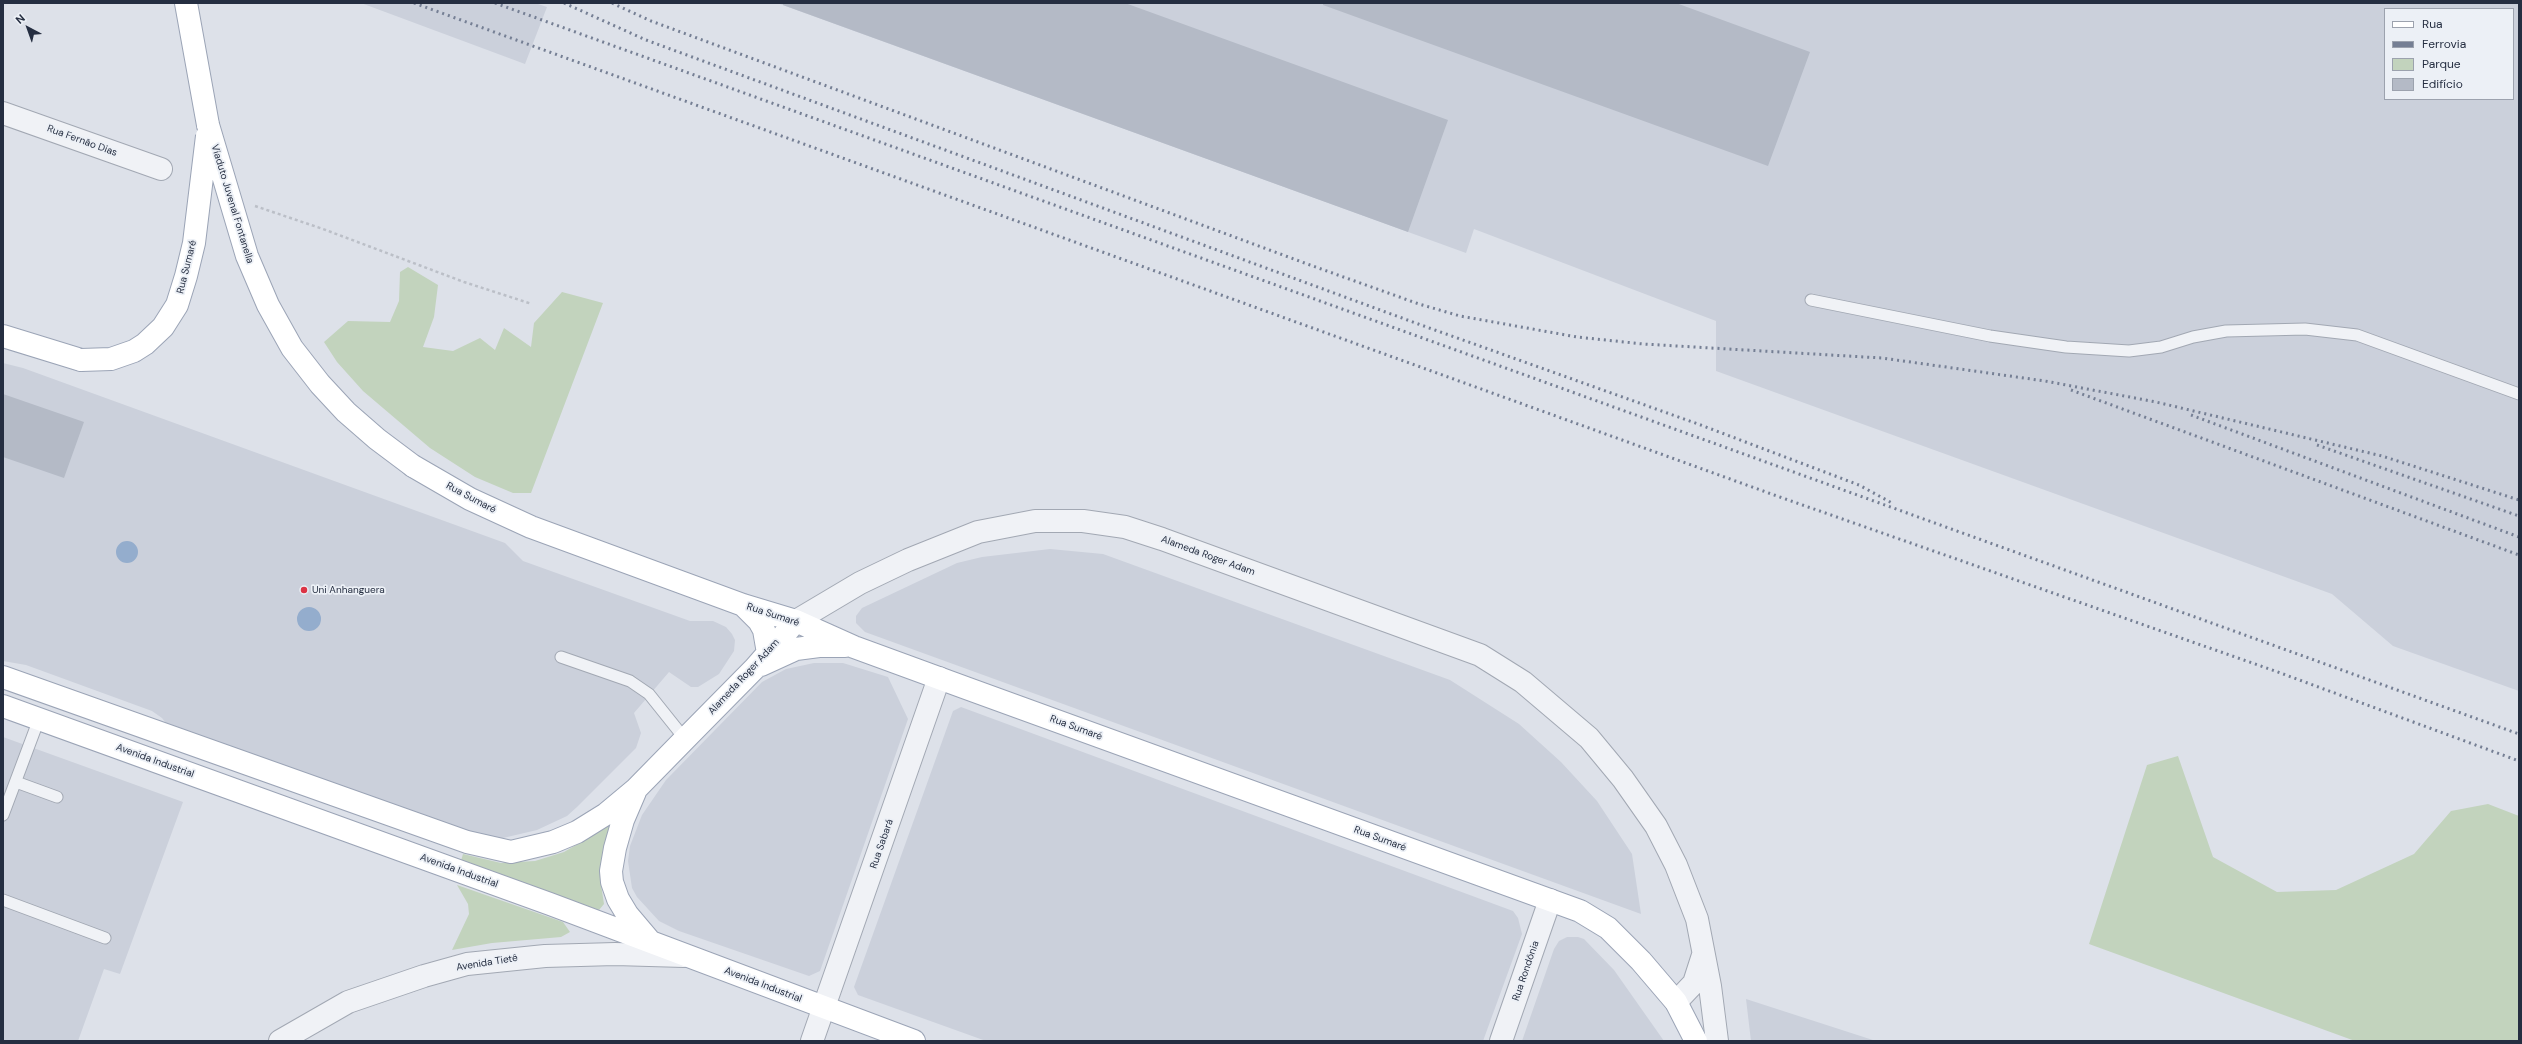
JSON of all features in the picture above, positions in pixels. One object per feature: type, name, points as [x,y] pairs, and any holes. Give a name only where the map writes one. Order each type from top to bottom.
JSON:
[{"type":"main road","name":"Viaduto Juvenal Fontanella","points":[[186,3],[208,125],[247,256],[268,305],[292,348],[320,384],[346,412],[376,439],[413,466]]},
{"type":"main road","name":"Rua Sumaré","points":[[3,336],[81,360],[111,359],[134,351],[145,344],[163,327],[177,305],[194,243],[208,125]]},
{"type":"main road","name":"Rua Sumaré","points":[[413,466],[470,499],[530,527],[743,605],[796,621],[854,647],[1591,916],[1608,928],[1641,961],[1676,1002],[1696,1041]]},
{"type":"main road","points":[[743,605],[759,622],[764,630],[761,661],[796,649],[819,646],[854,647]]},
{"type":"main road","name":"Alameda Roger Adam","points":[[3,677],[467,842],[511,852],[553,842],[577,832],[600,818],[636,789],[761,661],[796,621]]},
{"type":"main road","name":"Avenida Industrial","points":[[3,706],[650,942],[824,1009],[914,1041]]},
{"type":"main road","name":"Alameda Roger Adam","points":[[636,789],[621,827],[615,848],[612,877],[618,899],[650,942]]},
{"type":"street","name":"Rua Fernão Dias","points":[[3,113],[161,169]]},
{"type":"street","name":"Alameda Roger Adam","points":[[796,621],[860,583],[908,560],[978,532],[1035,520],[1084,521],[1125,527],[1162,539],[1480,655],[1523,682],[1589,738],[1624,779],[1656,826],[1686,889],[1697,919],[1704,950],[1717,1041]]},
{"type":"street","name":"Rua Sabará","points":[[812,1041],[939,678]]},
{"type":"street","name":"Rua Rondônia","points":[[1501,1041],[1550,900]]},
{"type":"street","name":"Alameda Roger Adam","points":[[1676,1002],[1694,983],[1704,950]]},
{"type":"street","name":"Avenida Tietê","points":[[280,1041],[348,1002],[424,976],[467,964],[545,956],[615,954],[685,956]]},
{"type":"lane","points":[[1811,300],[1990,336],[2066,347],[2129,351],[2161,347],[2193,337],[2226,331],[2305,329],[2357,335],[2519,394]]},
{"type":"lane","points":[[561,656],[630,681],[649,694],[685,739]]},
{"type":"lane","points":[[3,815],[39,719]]},
{"type":"lane","points":[[16,782],[57,797]]},
{"type":"lane","points":[[3,900],[105,938]]},
{"type":"path","points":[[252,205],[323,229],[464,282],[532,304]]},
{"type":"shaded area","points":[[361,3],[535,3],[547,7],[525,64]]},
{"type":"shaded area","points":[[777,3],[2519,3],[2519,691],[2393,646],[2332,594],[1716,371],[1716,321],[1474,229],[1466,253]]},
{"type":"shaded area","name":"Uni Anhanguera","points":[[3,363],[23,368],[505,543],[523,561],[690,621],[713,621],[726,627],[732,634],[735,640],[734,651],[719,674],[698,687],[691,687],[669,672],[634,713],[641,733],[636,748],[577,807],[567,816],[537,830],[503,838],[488,839],[169,727],[162,718],[152,711],[26,665],[3,661]]},
{"type":"shaded area","points":[[1050,549],[1103,554],[1450,680],[1519,724],[1561,762],[1597,801],[1632,854],[1641,914],[865,632],[856,623],[856,616],[862,608],[957,563],[982,557]]},
{"type":"shaded area","points":[[814,663],[843,663],[888,677],[908,719],[820,971],[809,976],[679,931],[659,921],[637,897],[632,888],[628,861],[630,846],[642,815],[666,780],[762,682],[786,669]]},
{"type":"shaded area","points":[[961,707],[1513,911],[1518,918],[1522,934],[1483,1041],[986,1041],[858,995],[854,987],[953,711]]},
{"type":"shaded area","points":[[3,737],[183,802],[120,974],[104,969],[78,1041],[3,1041]]},
{"type":"shaded area","points":[[1567,937],[1578,937],[1584,939],[1614,970],[1664,1041],[1522,1041],[1554,949],[1559,941]]},
{"type":"shaded area","points":[[1746,999],[1876,1041],[1751,1041]]},
{"type":"green space","points":[[408,267],[438,285],[434,317],[423,347],[453,351],[480,338],[495,350],[504,328],[531,347],[534,323],[562,292],[603,303],[531,493],[513,493],[475,477],[430,448],[363,391],[337,362],[324,342],[348,321],[390,322],[399,301],[400,272]]},
{"type":"green space","points":[[2178,756],[2213,857],[2277,892],[2336,890],[2414,854],[2451,811],[2488,804],[2519,816],[2519,1041],[2355,1041],[2089,944],[2147,765]]},
{"type":"green space","points":[[609,826],[612,827],[600,878],[604,904],[599,910],[460,864],[463,854],[501,863],[535,861],[564,852]]},
{"type":"green space","points":[[457,885],[563,922],[570,932],[561,937],[492,943],[452,950],[469,914],[468,904]]},
{"type":"water","points":[[123,541],[131,541],[138,548],[138,556],[131,563],[123,563],[116,556],[116,548]]},
{"type":"water","points":[[309,607],[317,611],[321,619],[317,627],[309,631],[301,627],[297,619],[301,611]]},
{"type":"building","points":[[783,3],[1125,3],[1448,120],[1408,232],[783,5]]},
{"type":"building","points":[[1323,3],[1676,3],[1810,52],[1768,166],[1323,5]]},
{"type":"building","points":[[3,394],[84,422],[64,478],[3,457]]},
{"type":"railway","points":[[414,3],[1777,496],[2275,671],[2519,761]]},
{"type":"railway","points":[[495,3],[2519,734]]},
{"type":"railway","points":[[564,3],[646,40],[1421,325],[1698,424],[1859,485],[1892,503]]},
{"type":"railway","points":[[612,3],[651,21],[1310,265],[1419,304],[1460,316],[1577,337],[1643,344],[1882,358],[2045,381],[2156,402],[2382,456],[2519,500]]},
{"type":"railway","points":[[2071,390],[2519,555]]},
{"type":"railway","points":[[2191,415],[2519,537]]},
{"type":"railway","points":[[2317,445],[2519,516]]},
{"type":"place","name":"Uni Anhanguera","points":[[304,590]]}]
